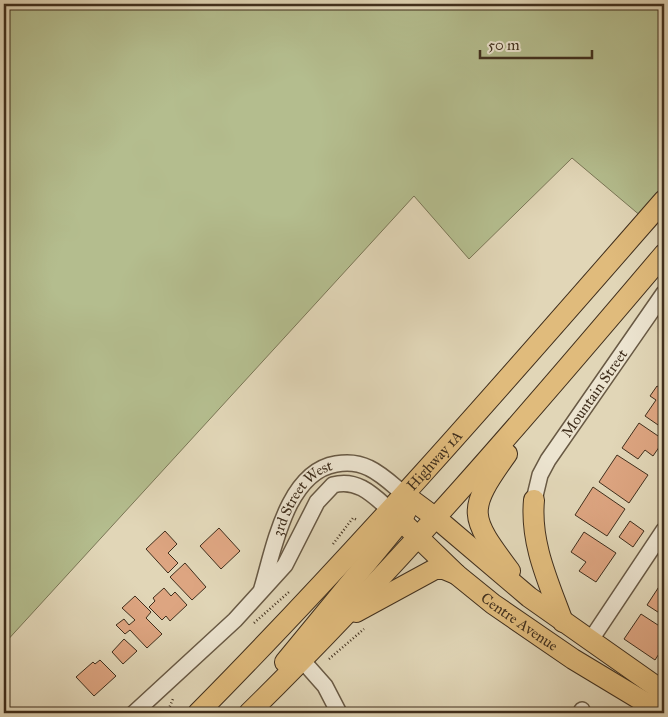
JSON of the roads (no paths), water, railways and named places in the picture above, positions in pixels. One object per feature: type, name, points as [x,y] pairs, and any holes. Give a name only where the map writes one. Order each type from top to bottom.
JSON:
[{"type":"main road","name":"Highway 1A","points":[[198,713],[396,516],[405,496],[664,200]]},
{"type":"main road","points":[[252,710],[341,620],[436,518],[664,254]]},
{"type":"main road","points":[[529,597],[484,537],[477,521],[477,507],[485,484],[582,351]]},
{"type":"main road","name":"Centre Avenue","points":[[405,496],[436,518],[529,597],[661,690],[664,697]]},
{"type":"main road","points":[[534,500],[533,524],[536,547],[563,622]]},
{"type":"main road","name":"Centre Avenue","points":[[396,516],[456,574],[493,604],[573,659],[646,703],[664,706]]},
{"type":"main road","points":[[252,710],[288,656],[396,516]]},
{"type":"main road","points":[[341,620],[425,573],[441,568],[456,574]]},
{"type":"main road","points":[[212,713],[284,626]]},
{"type":"street","name":"Mountain Street","points":[[534,500],[540,475],[544,467],[664,293]]},
{"type":"street","name":"3rd Street West","points":[[262,589],[287,512],[300,486],[314,472],[326,465],[358,464],[375,471],[405,496]]},
{"type":"street","name":"3rd Street West","points":[[134,713],[235,620],[285,565],[317,502],[333,485],[350,482],[361,486],[396,516]]},
{"type":"street","points":[[590,641],[664,530]]},
{"type":"street","points":[[302,660],[324,686],[339,713]]}]
